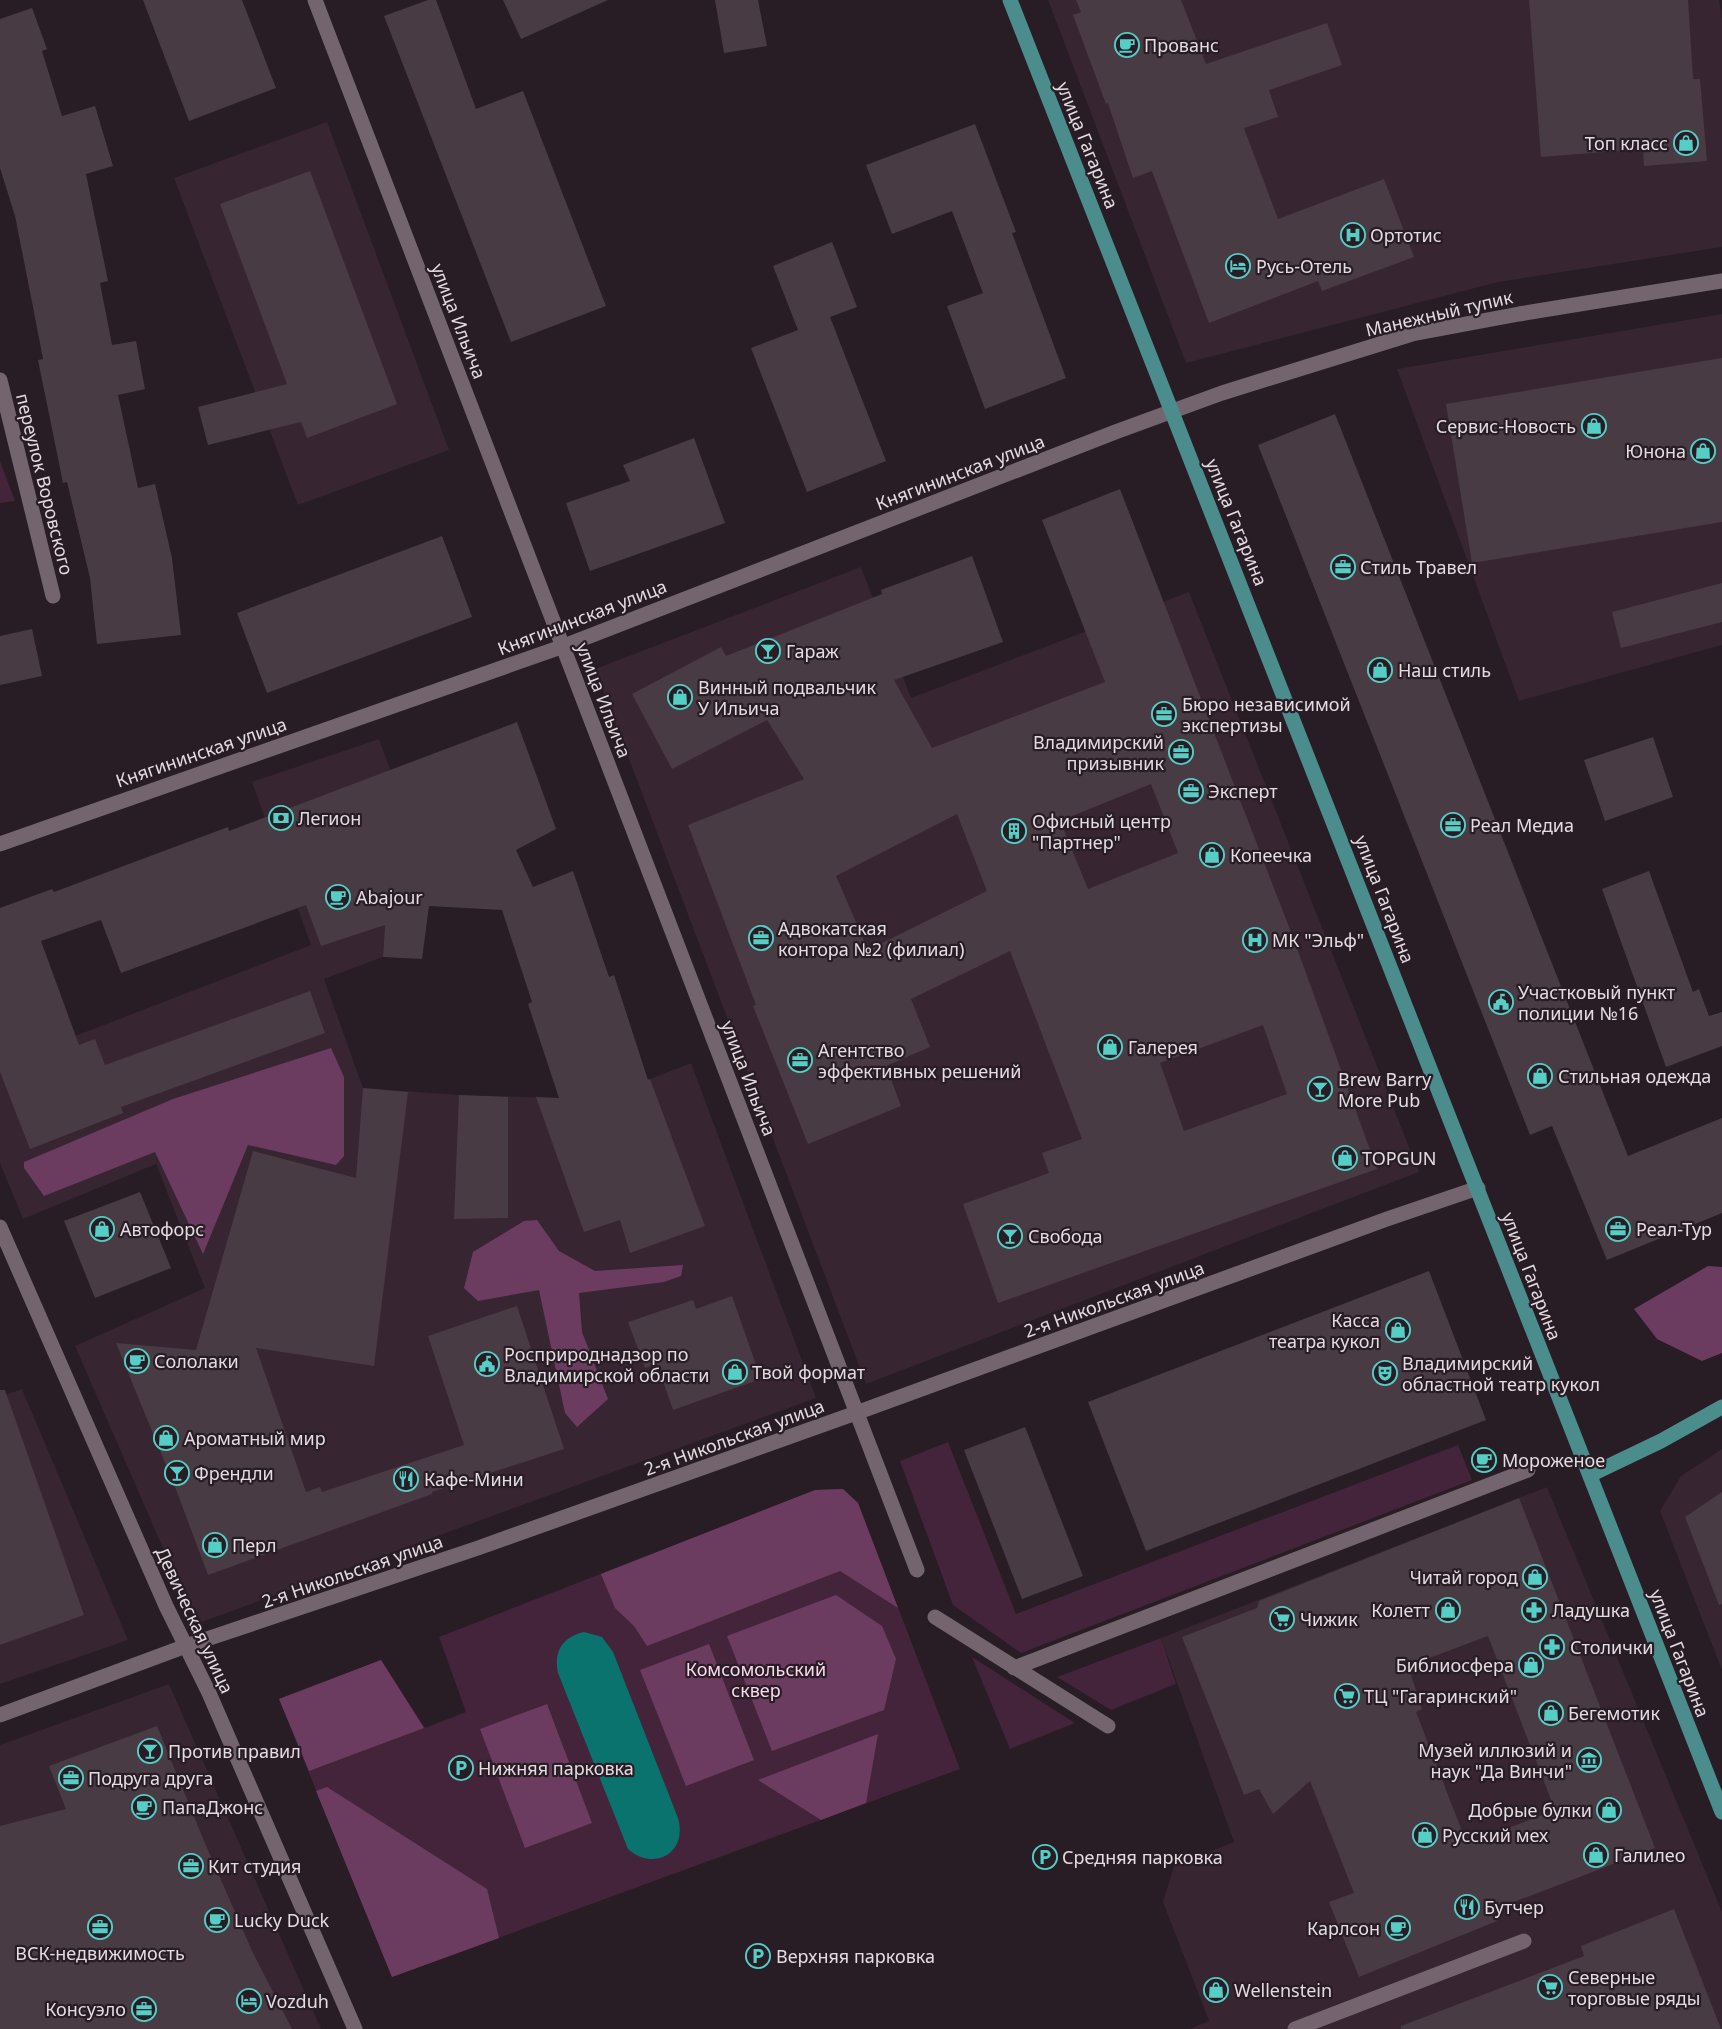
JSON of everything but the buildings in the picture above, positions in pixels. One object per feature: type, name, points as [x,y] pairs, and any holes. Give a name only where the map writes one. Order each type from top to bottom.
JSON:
[{"type":"main road","name":"улица Гагарина","points":[[1010,0],[1722,1812]]},
{"type":"main road","points":[[1590,1474],[1661,1441],[1722,1407]]},
{"type":"street","name":"улица Ильича","points":[[315,0],[917,1570]]},
{"type":"street","name":"Манежный тупик","points":[[1172,410],[1412,334],[1519,314],[1722,281]]},
{"type":"street","name":"переулок Воровского","points":[[0,380],[53,596]]},
{"type":"street","name":"Княгининская улица","points":[[0,844],[564,646],[1172,410]]},
{"type":"street","name":"2-я Никольская улица","points":[[0,1714],[186,1646],[376,1584],[856,1414],[1387,1219],[1478,1188]]},
{"type":"street","name":"Девическая улица","points":[[0,1227],[186,1646],[209,1693],[356,2029]]},
{"type":"street","points":[[1014,1668],[1528,1470]]},
{"type":"street","points":[[935,1617],[1108,1726]]},
{"type":"street","points":[[1295,2029],[1524,1941]]},
{"type":"shaded area","points":[[1048,0],[1719,0],[1722,18],[1722,247],[1498,282],[1186,363]]},
{"type":"shaded area","points":[[327,122],[449,450],[298,505],[174,178]]},
{"type":"shaded area","points":[[1722,314],[1722,645],[1519,701],[1397,369]]},
{"type":"shaded area","points":[[861,567],[911,698],[1189,592],[1419,1172],[866,1384],[595,669]]},
{"type":"shaded area","points":[[379,739],[426,868],[385,925],[383,957],[324,979],[363,1088],[459,1095],[586,1099],[650,1079],[691,1063],[816,1398],[196,1624],[75,1346],[205,1288],[156,1164],[23,1219],[0,1163],[0,1065],[311,945],[252,782]]},
{"type":"shaded area","points":[[22,1389],[128,1640],[0,1684],[0,1397]]},
{"type":"shaded area","points":[[1722,1449],[1722,1670],[1660,1511],[1681,1476]]},
{"type":"shaded area","points":[[1547,1487],[1722,1912],[1722,2029],[1190,2029],[1209,2021],[1163,1902],[1174,1866],[1234,1842],[1161,1638]]},
{"type":"shaded area","points":[[584,1632],[602,1637],[613,1652],[678,1818],[680,1830],[678,1841],[673,1849],[658,1859],[638,1856],[628,1849],[558,1673],[557,1658],[561,1646],[570,1637]]},
{"type":"shaded area","points":[[169,1684],[321,2029],[0,2029],[0,1745]]},
{"type":"green space","points":[[0,461],[15,501],[0,503]]},
{"type":"green space","points":[[331,1048],[344,1077],[344,1156],[336,1165],[248,1145],[203,1254],[155,1152],[44,1196],[24,1168],[24,1162],[173,1099]]},
{"type":"green space","points":[[537,1220],[559,1251],[595,1271],[683,1265],[681,1276],[664,1282],[579,1293],[582,1332],[608,1399],[577,1427],[565,1413],[539,1290],[478,1301],[464,1288],[473,1252],[524,1221]]},
{"type":"green space","points":[[1708,1266],[1722,1267],[1722,1353],[1702,1361],[1657,1339],[1634,1309]]},
{"type":"green space","points":[[948,1442],[1016,1614],[1458,1445],[1472,1480],[1021,1653],[953,1605],[900,1461]]},
{"type":"green space","name":"Комсомольский сквер","points":[[843,1489],[858,1503],[960,1769],[392,1977],[279,1699],[381,1660],[425,1728],[466,1712],[439,1637],[815,1490]]},
{"type":"green space","points":[[843,1489],[858,1503],[898,1608],[840,1571],[647,1646],[634,1626],[615,1608],[601,1574],[815,1490]]},
{"type":"green space","points":[[836,1595],[882,1626],[896,1659],[884,1710],[772,1751],[727,1636]]},
{"type":"green space","points":[[1161,1638],[1176,1684],[1111,1710],[1057,1677]]},
{"type":"green space","points":[[709,1644],[754,1760],[686,1786],[640,1670]]},
{"type":"green space","points":[[972,1657],[1075,1723],[1010,1749]]},
{"type":"green space","points":[[381,1660],[424,1728],[309,1771],[279,1699]]},
{"type":"green space","points":[[547,1704],[592,1823],[525,1848],[480,1729]]},
{"type":"green space","points":[[878,1734],[866,1803],[821,1820],[758,1780]]},
{"type":"green space","points":[[327,1787],[487,1889],[499,1938],[392,1977],[316,1791]]},
{"type":"place","name":"Прованс","points":[[1127,45]]},
{"type":"place","name":"Топ класс","points":[[1686,143]]},
{"type":"place","name":"Ортотис","points":[[1353,235]]},
{"type":"place","name":"Русь-Отель","points":[[1238,266]]},
{"type":"place","name":"Сервис-Новость","points":[[1594,426]]},
{"type":"place","name":"Юнона","points":[[1703,451]]},
{"type":"place","name":"Стиль Травел","points":[[1343,567]]},
{"type":"place","name":"Гараж","points":[[768,651]]},
{"type":"place","name":"Наш стиль","points":[[1380,670]]},
{"type":"place","name":"Винный подвальчик У Ильича","points":[[680,697]]},
{"type":"place","name":"Бюро независимой экспертизы","points":[[1164,714]]},
{"type":"place","name":"Владимирский призывник","points":[[1181,752]]},
{"type":"place","name":"Эксперт","points":[[1191,791]]},
{"type":"place","name":"Легион","points":[[281,818]]},
{"type":"place","name":"Реал Медиа","points":[[1453,825]]},
{"type":"place","name":"Офисный центр \"Партнер\"","points":[[1014,831]]},
{"type":"place","name":"Копеечка","points":[[1212,855]]},
{"type":"place","name":"Abajour","points":[[338,897]]},
{"type":"place","name":"Адвокатская контора №2 (филиал)","points":[[761,938]]},
{"type":"place","name":"МК \"Эльф\"","points":[[1255,940]]},
{"type":"place","name":"Участковый пункт полиции №16","points":[[1501,1002]]},
{"type":"place","name":"Галерея","points":[[1110,1047]]},
{"type":"place","name":"Агентство эффективных решений","points":[[800,1060]]},
{"type":"place","name":"Стильная одежда","points":[[1540,1076]]},
{"type":"place","name":"Brew Barry More Pub","points":[[1320,1089]]},
{"type":"place","name":"TOPGUN","points":[[1345,1158]]},
{"type":"place","name":"Автофорс","points":[[102,1229]]},
{"type":"place","name":"Реал-Тур","points":[[1618,1229]]},
{"type":"place","name":"Свобода","points":[[1010,1236]]},
{"type":"place","name":"Касса театра кукол","points":[[1398,1330]]},
{"type":"place","name":"Сололаки","points":[[137,1361]]},
{"type":"place","name":"Росприроднадзор по Владимирской области","points":[[487,1364]]},
{"type":"place","name":"Твой формат","points":[[735,1372]]},
{"type":"place","name":"Владимирский областной театр кукол","points":[[1385,1373]]},
{"type":"place","name":"Ароматный мир","points":[[166,1438]]},
{"type":"place","name":"Мороженое","points":[[1484,1460]]},
{"type":"place","name":"Френдли","points":[[177,1473]]},
{"type":"place","name":"Кафе-Мини","points":[[406,1479]]},
{"type":"place","name":"Перл","points":[[215,1545]]},
{"type":"place","name":"Читай город","points":[[1535,1577]]},
{"type":"place","name":"Колетт","points":[[1448,1610]]},
{"type":"place","name":"Ладушка","points":[[1534,1610]]},
{"type":"place","name":"Чижик","points":[[1282,1619]]},
{"type":"place","name":"Столички","points":[[1552,1647]]},
{"type":"place","name":"Библиосфера","points":[[1531,1665]]},
{"type":"place","name":"ТЦ \"Гагаринский\"","points":[[1347,1696]]},
{"type":"place","name":"Бегемотик","points":[[1551,1713]]},
{"type":"place","name":"Против правил","points":[[150,1751]]},
{"type":"place","name":"Музей иллюзий и наук \"Да Винчи\"","points":[[1589,1760]]},
{"type":"place","name":"Нижняя парковка","points":[[461,1768]]},
{"type":"place","name":"Подруга друга","points":[[71,1778]]},
{"type":"place","name":"ПапаДжонс","points":[[144,1807]]},
{"type":"place","name":"Добрые булки","points":[[1609,1810]]},
{"type":"place","name":"Русский мех","points":[[1425,1835]]},
{"type":"place","name":"Галилео","points":[[1596,1855]]},
{"type":"place","name":"Средняя парковка","points":[[1045,1857]]},
{"type":"place","name":"Кит студия","points":[[191,1866]]},
{"type":"place","name":"Бутчер","points":[[1467,1907]]},
{"type":"place","name":"Lucky Duck","points":[[217,1920]]},
{"type":"place","name":"ВСК-недвижимость","points":[[100,1927]]},
{"type":"place","name":"Карлсон","points":[[1398,1928]]},
{"type":"place","name":"Верхняя парковка","points":[[758,1956]]},
{"type":"place","name":"Северные торговые ряды","points":[[1550,1987]]},
{"type":"place","name":"Wellenstein","points":[[1216,1990]]},
{"type":"place","name":"Vozduh","points":[[249,2001]]},
{"type":"place","name":"Консуэло","points":[[144,2009]]}]
